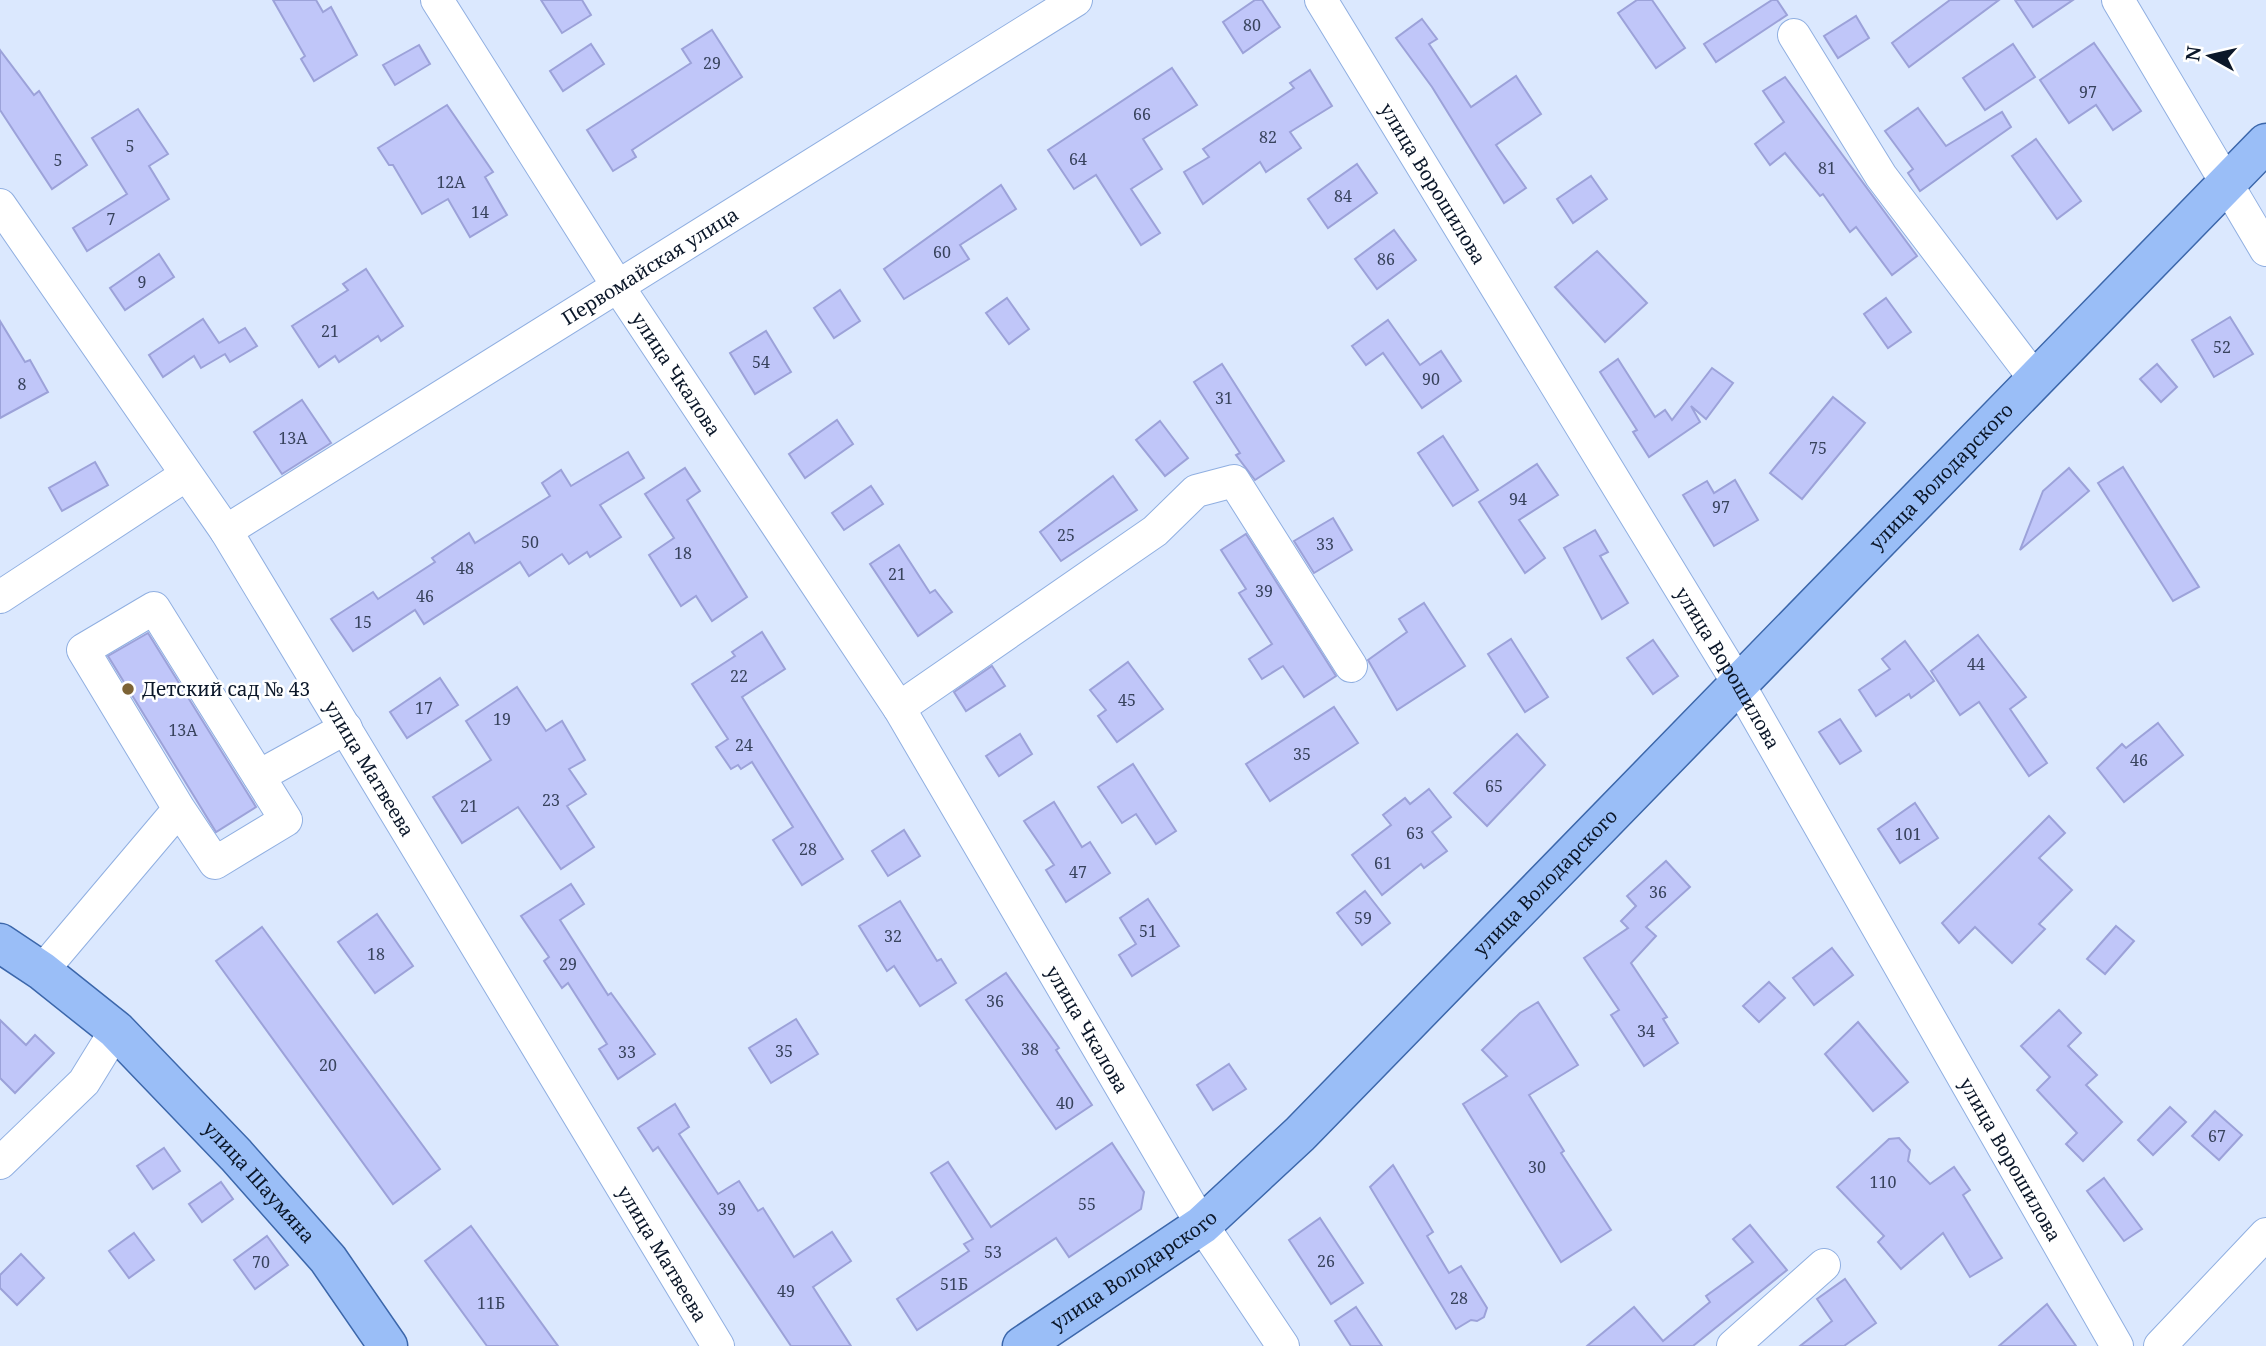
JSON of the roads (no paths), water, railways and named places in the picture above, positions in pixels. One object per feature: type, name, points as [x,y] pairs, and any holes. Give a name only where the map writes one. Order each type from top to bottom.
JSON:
[{"type":"main road","name":"улица Володарского","points":[[1022,1346],[1202,1226],[1300,1134],[2266,143]]},
{"type":"main road","name":"улица Шаумяна","points":[[0,943],[42,971],[116,1030],[236,1155],[328,1259],[388,1346]]},
{"type":"street","name":"улица Чкалова","points":[[437,0],[617,285],[899,708],[1202,1226],[1283,1346]]},
{"type":"street","name":"Первомайская улица","points":[[226,531],[1076,0]]},
{"type":"street","name":"улица Ворошилова","points":[[1321,0],[1738,684],[2117,1346]]},
{"type":"street","points":[[2118,0],[2266,250]]},
{"type":"street","points":[[1794,35],[1881,176],[2035,379]]},
{"type":"street","name":"улица Матвеева","points":[[0,205],[226,531],[718,1346]]},
{"type":"street","points":[[0,597],[186,475]]},
{"type":"street","points":[[899,708],[1155,531],[1196,491],[1234,481],[1351,666]]},
{"type":"street","points":[[154,608],[286,820],[215,863],[179,809],[83,650],[154,608]]},
{"type":"street","points":[[259,776],[346,728]]},
{"type":"street","points":[[42,971],[179,809]]},
{"type":"street","points":[[0,1163],[84,1082],[116,1030]]},
{"type":"street","points":[[2160,1346],[2266,1234]]},
{"type":"street","points":[[1733,1346],[1824,1265]]},
{"type":"place","name":"Детский сад № 43","points":[[128,689]]}]
